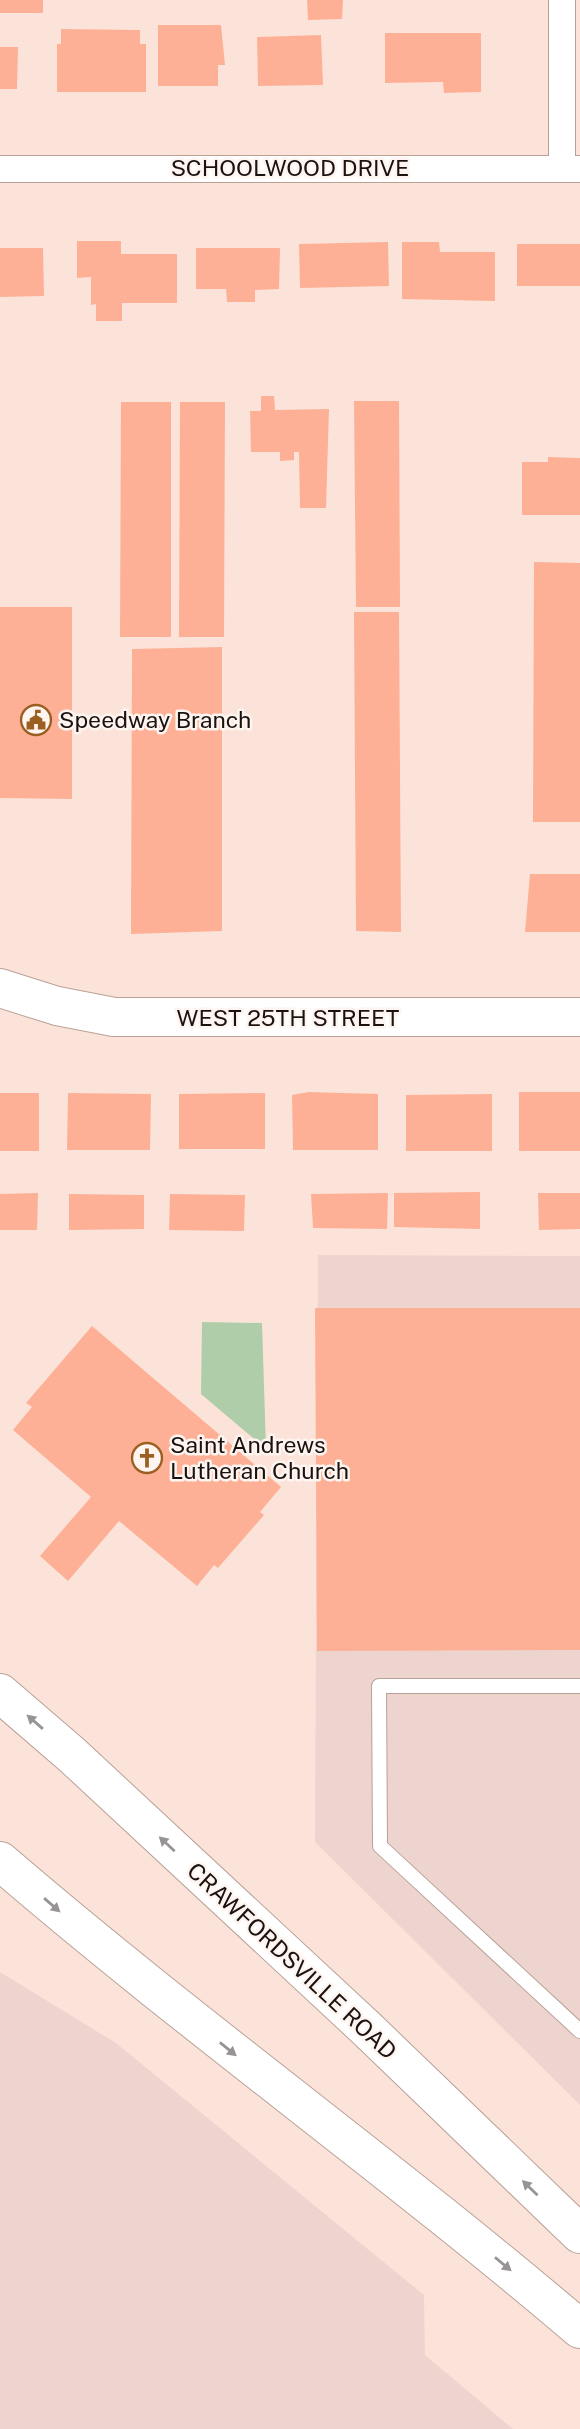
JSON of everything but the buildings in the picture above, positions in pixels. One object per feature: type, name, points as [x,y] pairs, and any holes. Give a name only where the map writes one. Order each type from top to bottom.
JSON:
[{"type":"main road","name":"WEST 25TH STREET","points":[[0,988],[57,1006],[114,1017],[580,1017]]},
{"type":"main road","name":"CRAWFORDSVILLE ROAD","points":[[0,1693],[72,1755],[367,2029],[580,2234]]},
{"type":"main road","points":[[0,1861],[273,2084],[455,2224],[580,2329]]},
{"type":"street","points":[[562,0],[571,169]]},
{"type":"street","name":"SCHOOLWOOD DRIVE","points":[[0,169],[571,169]]},
{"type":"lane","points":[[580,1686],[379,1686],[380,1846],[580,2031]]},
{"type":"shaded area","points":[[318,1255],[580,1256],[580,2105],[315,1842]]},
{"type":"shaded area","points":[[0,1972],[116,2043],[424,2295],[425,2355],[513,2429],[0,2429]]},
{"type":"green space","points":[[202,1322],[262,1323],[266,1449],[201,1394]]},
{"type":"place","name":"Speedway Branch","points":[[36,720]]},
{"type":"place","name":"Saint Andrews Lutheran Church","points":[[147,1458]]}]
